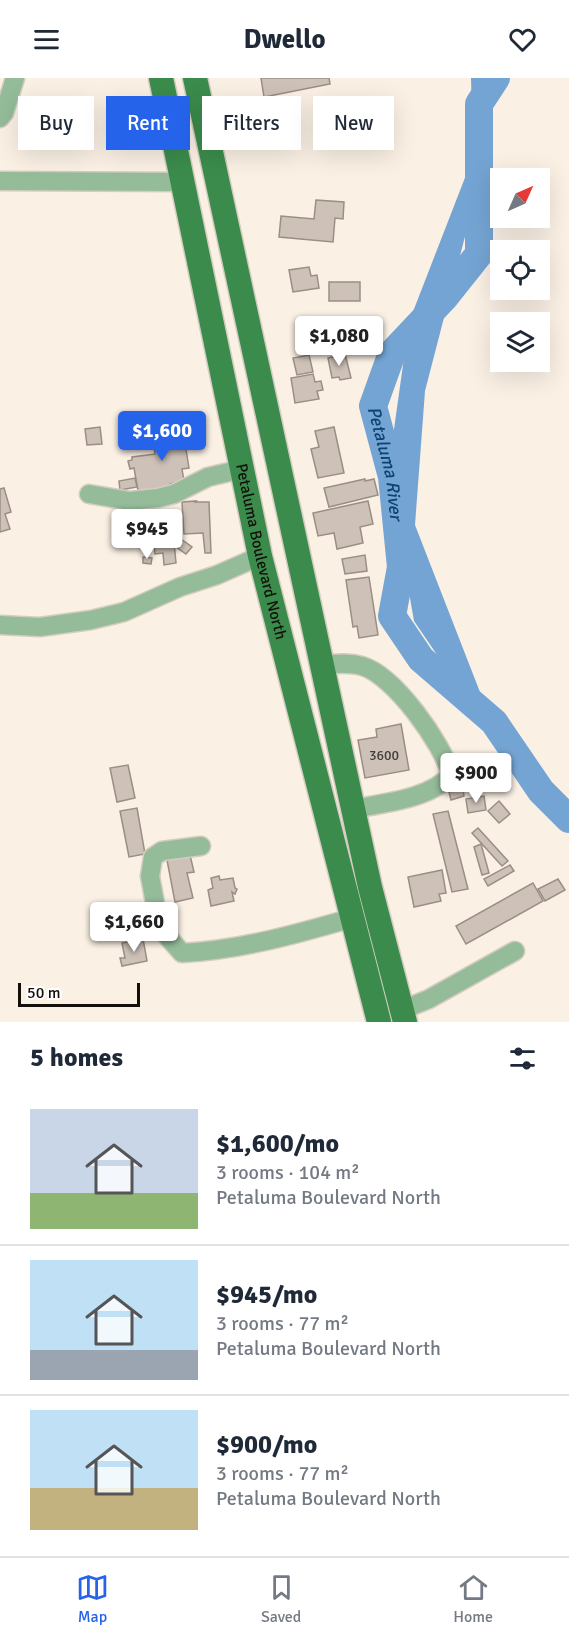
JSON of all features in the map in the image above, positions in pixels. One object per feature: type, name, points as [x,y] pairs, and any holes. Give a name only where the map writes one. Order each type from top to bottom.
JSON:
[{"type":"main road","name":"Petaluma Boulevard North","points":[[161,78],[260,556],[379,1022]]},
{"type":"main road","name":"Petaluma Boulevard North","points":[[195,78],[352,809],[403,1016]]},
{"type":"street","points":[[0,118],[4,113],[15,78]]},
{"type":"street","points":[[0,181],[182,182]]},
{"type":"street","points":[[89,494],[130,501],[158,498],[174,494],[208,477],[242,469]]},
{"type":"street","points":[[0,626],[40,627],[91,620],[124,612],[260,556]]},
{"type":"street","points":[[321,665],[347,663],[365,666],[383,678],[422,720],[447,760],[452,775],[432,789],[404,799],[352,809]]},
{"type":"street","points":[[201,846],[162,850],[153,857],[151,866],[150,876],[157,914],[167,936],[183,953],[239,946],[310,931],[352,918]]},
{"type":"street","points":[[403,1016],[515,951]]},
{"type":"water","points":[[471,78],[482,78],[490,140],[425,391],[415,525],[485,705],[569,807],[569,816],[495,740],[414,621],[388,472],[409,322],[473,157]]},
{"type":"building","points":[[261,78],[329,78],[330,84],[264,96]]},
{"type":"building","points":[[316,200],[344,202],[343,219],[335,218],[333,242],[279,237],[281,216],[314,219]]},
{"type":"building","points":[[309,267],[311,276],[317,275],[319,288],[293,292],[289,270]]},
{"type":"building","points":[[329,282],[360,282],[360,301],[329,301]]},
{"type":"building","points":[[345,354],[351,378],[340,380],[339,377],[332,378],[328,358]]},
{"type":"building","points":[[309,355],[313,372],[297,375],[293,358]]},
{"type":"building","points":[[313,374],[315,382],[321,381],[323,390],[317,391],[319,399],[295,403],[291,378]]},
{"type":"building","points":[[182,424],[189,468],[182,469],[184,481],[170,484],[170,490],[139,496],[134,468],[130,469],[128,461],[132,460],[132,457],[155,454],[152,434]]},
{"type":"building","points":[[100,427],[102,444],[87,445],[85,429]]},
{"type":"building","points":[[334,427],[344,473],[318,478],[311,449],[319,447],[315,431]]},
{"type":"building","points":[[135,478],[137,487],[120,490],[119,481]]},
{"type":"building","points":[[365,479],[365,481],[374,479],[378,495],[329,507],[324,488]]},
{"type":"building","points":[[4,488],[11,512],[5,514],[10,529],[0,532],[0,489]]},
{"type":"building","points":[[368,501],[373,524],[360,527],[363,543],[337,549],[334,533],[318,536],[313,513]]},
{"type":"building","points":[[182,502],[209,502],[211,553],[205,553],[203,533],[184,534]]},
{"type":"building","points":[[151,506],[152,525],[115,529],[114,520],[124,519],[123,509]]},
{"type":"building","points":[[181,539],[192,547],[186,554],[176,547]]},
{"type":"building","points":[[174,542],[176,563],[164,565],[163,553],[155,554],[154,545]]},
{"type":"building","points":[[365,555],[367,571],[345,574],[342,559]]},
{"type":"building","points":[[143,557],[152,558],[151,564],[143,563]]},
{"type":"building","points":[[369,577],[378,635],[359,638],[357,626],[353,627],[346,580]]},
{"type":"building","points":[[401,724],[409,770],[365,778],[358,740],[377,737],[376,729]]},
{"type":"building","points":[[128,765],[135,798],[117,802],[110,768]]},
{"type":"building","points":[[463,788],[464,796],[451,800],[449,792]]},
{"type":"building","points":[[484,796],[486,810],[468,813],[466,799]]},
{"type":"building","points":[[499,801],[510,814],[499,823],[488,811]]},
{"type":"building","points":[[137,808],[145,854],[129,857],[120,811]]},
{"type":"building","points":[[448,811],[468,889],[452,892],[433,814]]},
{"type":"building","points":[[478,828],[508,861],[502,866],[472,833]]},
{"type":"building","points":[[481,844],[489,873],[482,875],[474,847]]},
{"type":"building","points":[[190,855],[194,872],[187,873],[193,898],[175,902],[167,860]]},
{"type":"building","points":[[510,865],[514,871],[488,886],[484,879]]},
{"type":"building","points":[[442,870],[446,893],[439,894],[441,901],[414,907],[408,877]]},
{"type":"building","points":[[219,876],[220,880],[233,878],[237,889],[235,894],[232,892],[234,901],[211,906],[208,890],[213,888],[211,878]]},
{"type":"building","points":[[558,879],[565,890],[545,901],[538,889]]},
{"type":"building","points":[[533,883],[543,901],[466,944],[456,926]]},
{"type":"building","points":[[136,904],[143,935],[121,939],[116,908]]},
{"type":"building","points":[[143,939],[147,961],[122,966],[120,958],[125,958],[122,943]]},
{"type":"waterway","name":"Petaluma River","points":[[496,78],[479,104],[479,254],[444,298],[392,353],[373,406],[392,477],[401,567],[392,616],[421,659],[494,722],[541,791],[569,819]]}]
